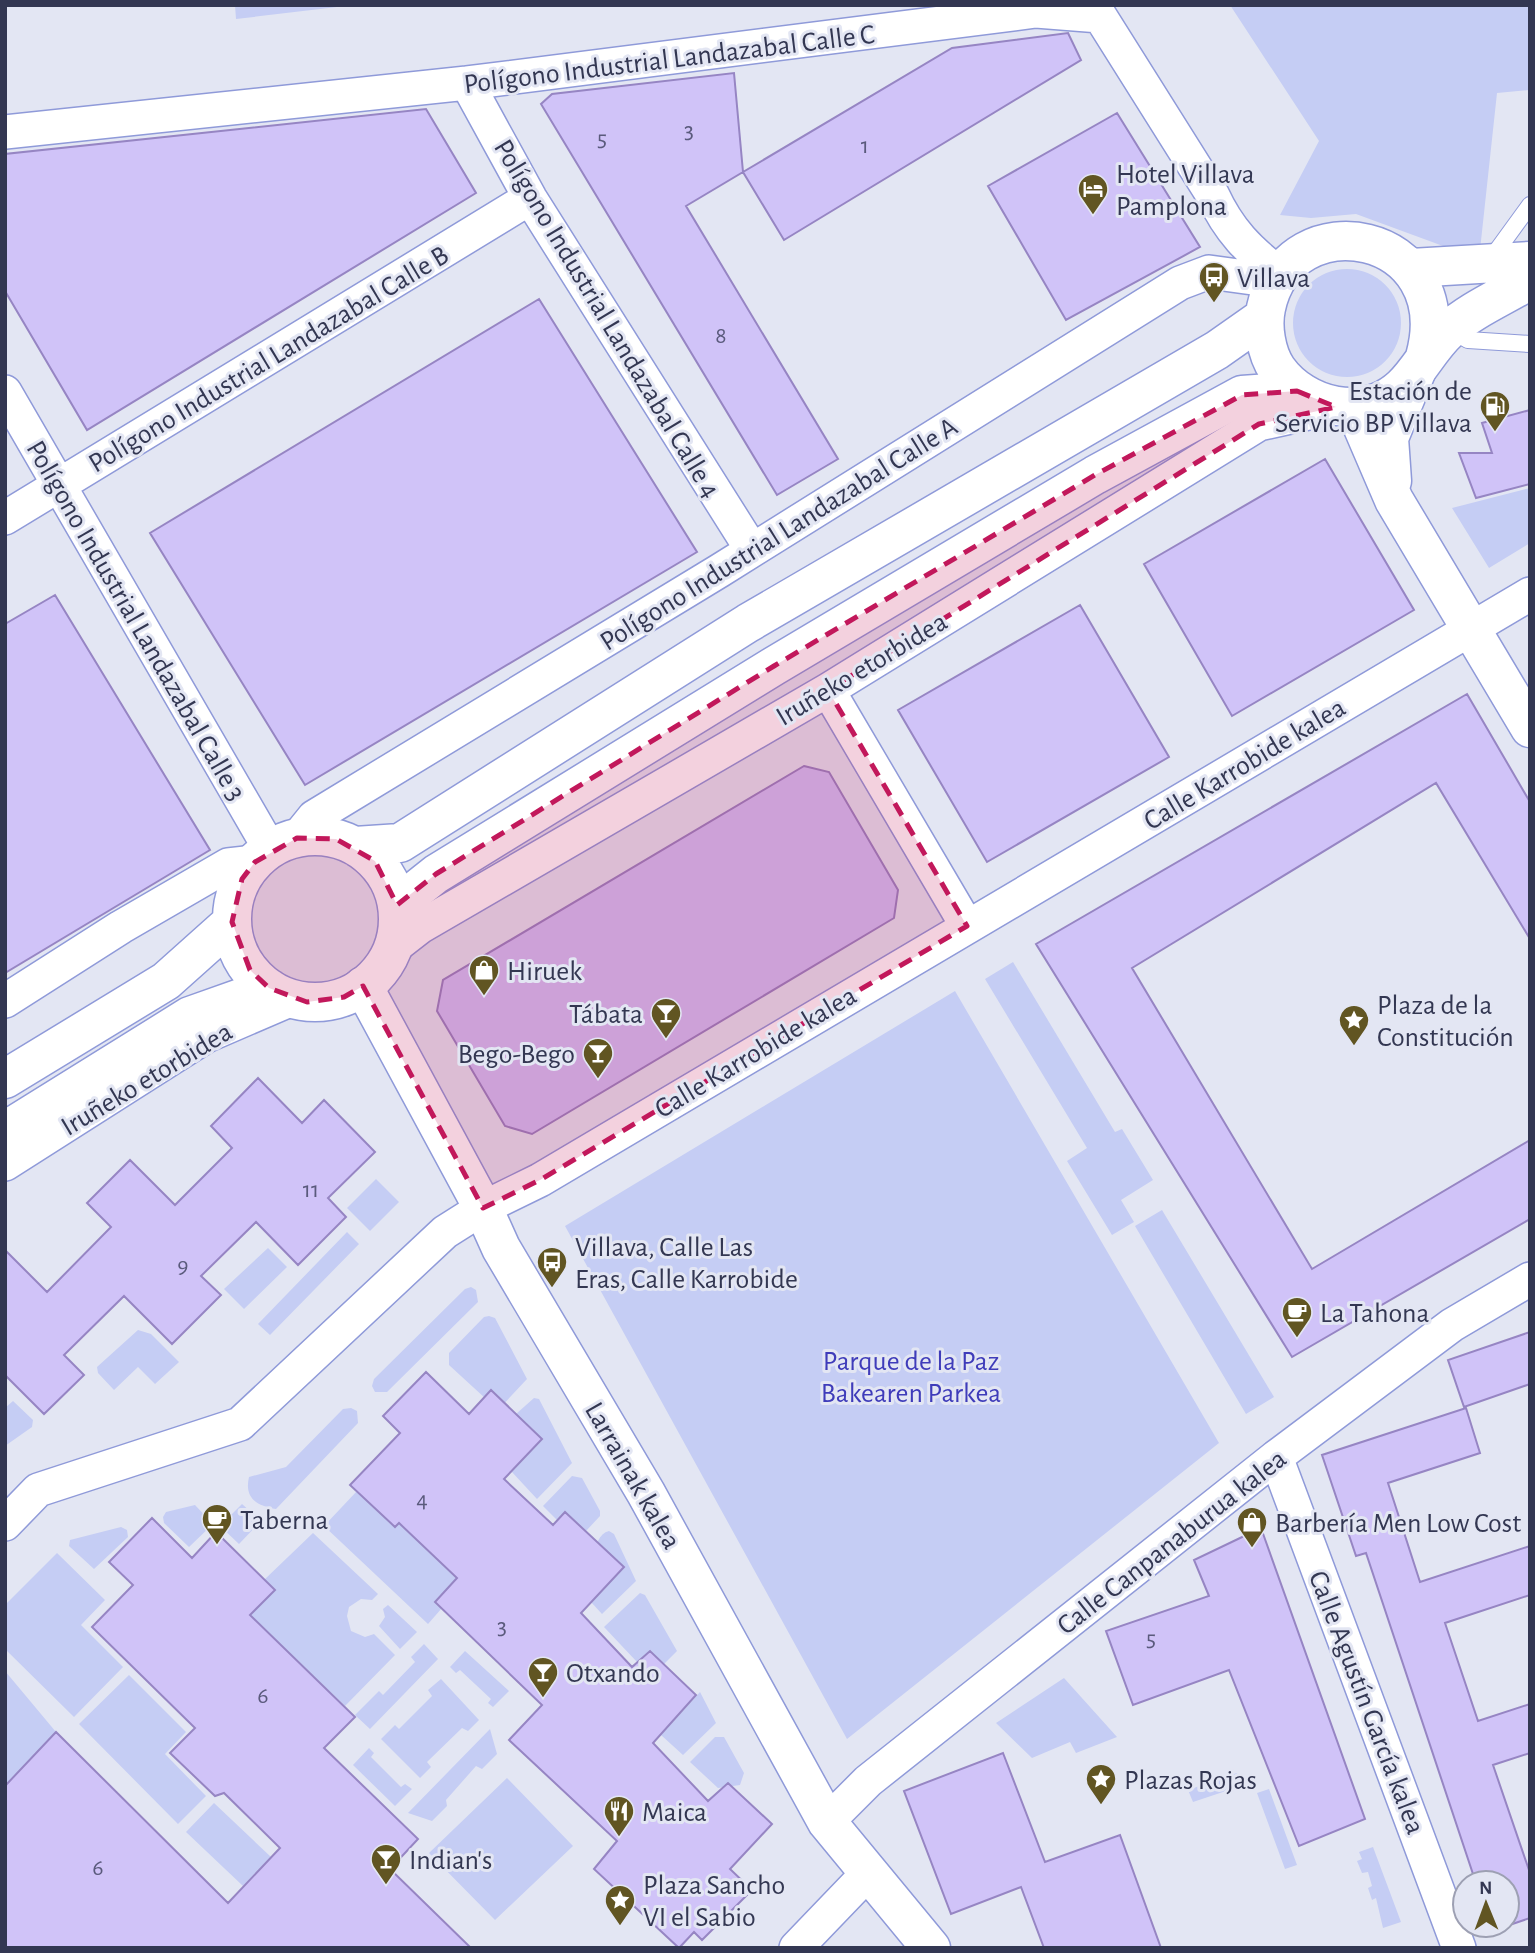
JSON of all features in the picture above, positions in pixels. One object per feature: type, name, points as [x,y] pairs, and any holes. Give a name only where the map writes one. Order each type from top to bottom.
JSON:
[{"type":"main road","points":[[1394,500],[1389,438],[1421,364],[1431,335],[1430,311],[1424,289],[1411,268],[1395,254],[1374,244],[1337,241],[1308,250],[1278,278],[1264,317],[1267,348],[1276,368],[1297,391],[1345,407],[1379,401],[1400,389],[1421,364],[1449,329],[1530,280]]},
{"type":"main road","points":[[1411,268],[1486,266],[1530,261]]},
{"type":"main road","points":[[355,845],[375,861],[390,881],[397,905],[398,927],[393,948],[380,971],[363,986],[344,997],[322,1001],[280,993],[250,970],[237,947],[232,922],[234,900],[242,879],[274,849],[326,837],[355,845],[400,843],[748,623],[1217,350],[1264,317]]},
{"type":"main road","name":"Iruñeko etorbidea","points":[[397,905],[436,874],[704,709],[1095,475],[1242,395],[1297,391]]},
{"type":"main road","points":[[1345,407],[1394,500],[1530,728]]},
{"type":"main road","points":[[5,1079],[166,981],[232,922]]},
{"type":"main road","name":"Larrainak kalea","points":[[363,986],[483,1208],[501,1248],[646,1493],[827,1822],[931,1948]]},
{"type":"main road","name":"Iruñeko etorbidea","points":[[5,1131],[190,1016],[280,993]]},
{"type":"street","name":"Polígono Industrial Landazabal Calle C","points":[[5,132],[467,83],[1036,11],[1100,16],[1212,194],[1221,213],[1248,250],[1278,278]]},
{"type":"street","name":"Polígono Industrial Landazabal Calle 4","points":[[467,83],[530,198],[752,550]]},
{"type":"street","name":"Polígono Industrial Landazabal Calle B","points":[[5,518],[530,198]]},
{"type":"street","name":"Polígono Industrial Landazabal Calle A","points":[[274,849],[314,817],[752,550],[1180,283],[1209,272],[1278,278]]},
{"type":"street","name":"Polígono Industrial Landazabal Calle 3","points":[[5,392],[274,849]]},
{"type":"street","name":"Iruñeko etorbidea","points":[[393,948],[432,920],[828,691],[1259,424],[1345,407]]},
{"type":"street","name":"Calle Karrobide kalea","points":[[5,1524],[38,1490],[240,1424],[445,1232],[483,1208],[540,1180],[1530,594]]},
{"type":"street","points":[[828,691],[967,926]]},
{"type":"street","points":[[5,1000],[121,927],[228,865],[274,849]]},
{"type":"street","name":"Iruñeko etorbidea","points":[[5,1164],[206,1036],[280,993]]},
{"type":"street","name":"Calle Canpanaburua kalea","points":[[827,1822],[868,1782],[1276,1457],[1452,1325],[1530,1279]]},
{"type":"street","name":"Calle Agustín García kalea","points":[[1276,1457],[1459,1948]]},
{"type":"street","points":[[796,1948],[869,1872]]},
{"type":"lane","points":[[1486,266],[1530,205]]},
{"type":"lane","points":[[1449,329],[1468,340],[1530,344]]},
{"type":"highlighted area","points":[[1297,391],[1336,407],[1259,424],[828,690],[967,926],[540,1180],[483,1208],[363,986],[344,997],[307,1002],[269,988],[250,970],[232,922],[242,879],[255,862],[297,838],[336,839],[375,861],[397,905],[436,874],[774,666],[1095,475],[1242,395]]},
{"type":"green space","points":[[235,5],[354,5],[236,19]]},
{"type":"green space","points":[[1230,5],[1530,5],[1530,90],[1497,93],[1480,250],[1443,246],[1356,214],[1311,218],[1280,215],[1319,141]]},
{"type":"green space","points":[[1347,269],[1368,273],[1385,285],[1397,302],[1401,323],[1397,344],[1385,361],[1368,373],[1347,377],[1326,373],[1309,361],[1297,344],[1293,323],[1297,302],[1309,285],[1326,273]]},
{"type":"green space","points":[[1530,488],[1530,543],[1489,568],[1452,508]]},
{"type":"green space","points":[[1013,962],[1115,1132],[1122,1129],[1153,1180],[1121,1200],[1134,1222],[1112,1235],[1067,1161],[1087,1148],[985,979]]},
{"type":"green space","name":"Parque de la Paz Bakearen Parkea","points":[[955,991],[1219,1443],[847,1739],[565,1226]]},
{"type":"green space","points":[[376,1179],[399,1202],[370,1231],[347,1208]]},
{"type":"green space","points":[[1162,1210],[1274,1397],[1246,1414],[1135,1226]]},
{"type":"green space","points":[[347,1232],[359,1244],[270,1335],[258,1324]]},
{"type":"green space","points":[[268,1248],[287,1267],[244,1309],[224,1289]]},
{"type":"green space","points":[[471,1287],[476,1290],[478,1302],[387,1392],[375,1392],[372,1386],[374,1379],[465,1289]]},
{"type":"green space","points":[[484,1317],[495,1318],[527,1379],[498,1410],[449,1365],[449,1353]]},
{"type":"green space","points":[[138,1330],[151,1334],[179,1362],[155,1384],[138,1367],[114,1390],[98,1373],[97,1367]]},
{"type":"green space","points":[[534,1398],[539,1399],[572,1463],[537,1499],[511,1471],[542,1439],[516,1414]]},
{"type":"green space","points":[[13,1401],[33,1420],[32,1427],[5,1446],[5,1408]]},
{"type":"green space","points":[[351,1408],[357,1411],[358,1423],[276,1509],[253,1500],[248,1490],[249,1477],[286,1467],[343,1409]]},
{"type":"green space","points":[[572,1476],[582,1478],[600,1511],[600,1516],[586,1531],[565,1512],[557,1520],[543,1506]]},
{"type":"green space","points":[[357,1491],[395,1527],[399,1523],[457,1578],[435,1601],[442,1608],[428,1624],[324,1526]]},
{"type":"green space","points":[[242,1504],[261,1521],[239,1544],[220,1526]]},
{"type":"green space","points":[[195,1505],[213,1524],[189,1547],[164,1523],[163,1517],[166,1512]]},
{"type":"green space","points":[[121,1527],[127,1530],[128,1537],[94,1569],[69,1546],[70,1540]]},
{"type":"green space","points":[[609,1531],[614,1534],[636,1581],[602,1614],[591,1602],[592,1573],[598,1541]]},
{"type":"green space","points":[[313,1533],[378,1594],[372,1600],[361,1599],[349,1607],[347,1616],[351,1631],[365,1637],[374,1634],[395,1655],[345,1706],[250,1615],[275,1590],[264,1580]]},
{"type":"green space","points":[[57,1553],[105,1600],[81,1625],[123,1667],[74,1717],[5,1649],[5,1605]]},
{"type":"green space","points":[[640,1593],[645,1595],[677,1651],[664,1664],[650,1651],[637,1662],[604,1627]]},
{"type":"green space","points":[[388,1605],[417,1632],[400,1649],[379,1626],[385,1617],[383,1609]]},
{"type":"green space","points":[[424,1644],[438,1659],[370,1729],[355,1715],[379,1691],[383,1695],[415,1662],[411,1657]]},
{"type":"green space","points":[[465,1651],[509,1691],[493,1707],[488,1703],[491,1699],[460,1670],[456,1673],[450,1667]]},
{"type":"green space","points":[[5,1671],[56,1732],[5,1786]]},
{"type":"green space","points":[[129,1675],[186,1732],[165,1754],[206,1796],[178,1824],[79,1724]]},
{"type":"green space","points":[[1064,1678],[1117,1737],[1076,1753],[1070,1742],[1032,1758],[996,1723]]},
{"type":"green space","points":[[441,1679],[479,1720],[468,1731],[462,1728],[427,1762],[431,1767],[420,1778],[381,1739],[395,1725],[399,1729],[432,1696],[428,1690]]},
{"type":"green space","points":[[700,1692],[716,1723],[683,1755],[661,1735]]},
{"type":"green space","points":[[490,1729],[497,1754],[482,1769],[476,1766],[446,1800],[447,1806],[432,1821],[408,1813]]},
{"type":"green space","points":[[715,1737],[724,1737],[744,1773],[740,1785],[718,1788],[690,1762]]},
{"type":"green space","points":[[369,1748],[374,1753],[371,1757],[401,1787],[405,1784],[412,1789],[395,1806],[353,1765]]},
{"type":"green space","points":[[1237,1773],[1241,1786],[1193,1802],[1188,1790]]},
{"type":"green space","points":[[507,1778],[573,1846],[495,1920],[429,1853]]},
{"type":"green space","points":[[1269,1789],[1297,1865],[1285,1869],[1257,1793]]},
{"type":"green space","points":[[214,1803],[271,1857],[243,1886],[186,1832]]},
{"type":"green space","points":[[1373,1847],[1401,1922],[1383,1928],[1376,1898],[1372,1900],[1368,1888],[1372,1886],[1368,1872],[1362,1873],[1357,1861],[1362,1859],[1359,1852]]},
{"type":"building","points":[[1068,33],[1081,60],[784,240],[743,172],[952,48]]},
{"type":"building","points":[[734,73],[743,172],[686,206],[838,459],[777,495],[541,104],[552,94]]},
{"type":"building","points":[[426,109],[476,193],[87,430],[5,291],[5,154]]},
{"type":"building","points":[[1117,113],[1200,247],[1066,320],[988,186]]},
{"type":"building","points":[[539,299],[697,552],[305,785],[150,533]]},
{"type":"building","points":[[1530,410],[1530,484],[1476,498],[1459,453],[1492,453],[1482,423]]},
{"type":"building","points":[[1325,459],[1414,610],[1232,716],[1144,564]]},
{"type":"building","points":[[55,595],[210,850],[5,973],[5,624]]},
{"type":"building","points":[[1080,605],[1169,757],[987,862],[898,710]]},
{"type":"building","points":[[1467,694],[1530,802],[1530,939],[1436,783],[1132,968],[1312,1269],[1530,1140],[1530,1219],[1292,1357],[1036,944]]},
{"type":"building","points":[[804,766],[829,772],[898,890],[894,918],[532,1134],[505,1126],[437,1011],[443,980]]},
{"type":"building","points":[[258,1078],[302,1123],[324,1100],[375,1152],[328,1198],[346,1217],[298,1265],[256,1222],[201,1276],[221,1295],[172,1344],[124,1296],[64,1355],[84,1375],[44,1414],[5,1375],[5,1250],[47,1292],[111,1227],[87,1203],[130,1160],[175,1205],[232,1148],[211,1126]]},
{"type":"building","points":[[1530,1332],[1530,1384],[1464,1407],[1448,1360]]},
{"type":"building","points":[[426,1372],[469,1414],[491,1390],[542,1439],[504,1479],[553,1525],[565,1512],[624,1567],[581,1613],[632,1667],[650,1651],[696,1695],[653,1743],[708,1801],[728,1783],[772,1824],[730,1869],[752,1890],[702,1940],[694,1932],[679,1948],[594,1869],[617,1841],[509,1740],[542,1705],[435,1602],[457,1578],[399,1523],[395,1527],[350,1485],[400,1433],[383,1416]]},
{"type":"building","points":[[1466,1408],[1480,1453],[1388,1483],[1420,1582],[1530,1546],[1530,1595],[1445,1623],[1478,1721],[1530,1704],[1530,1753],[1493,1765],[1530,1873],[1530,1918],[1521,1921],[1521,1869],[1471,1869],[1366,1553],[1356,1556],[1322,1455]]},
{"type":"building","points":[[152,1518],[192,1558],[216,1532],[275,1590],[250,1615],[355,1717],[324,1748],[418,1839],[390,1869],[471,1948],[5,1948],[5,1786],[56,1732],[228,1903],[280,1848],[224,1793],[215,1796],[170,1753],[195,1728],[92,1627],[133,1585],[109,1562]]},
{"type":"building","points":[[1261,1528],[1365,1819],[1299,1846],[1229,1670],[1133,1705],[1106,1631],[1209,1596],[1194,1560]]},
{"type":"building","points":[[1003,1753],[1045,1862],[1120,1835],[1161,1948],[1044,1948],[1021,1887],[951,1914],[904,1791]]},
{"type":"place","name":"Hotel Villava Pamplona","points":[[1093,216]]},
{"type":"place","name":"Villava","points":[[1214,304]]},
{"type":"place","name":"Estación de Servicio BP Villava","points":[[1495,433]]},
{"type":"place","name":"Hiruek","points":[[484,997]]},
{"type":"place","name":"Tábata","points":[[666,1040]]},
{"type":"place","name":"Plaza de la Constitución","points":[[1354,1047]]},
{"type":"place","name":"Bego-Bego","points":[[598,1080]]},
{"type":"place","name":"Villava, Calle Las Eras, Calle Karrobide","points":[[552,1289]]},
{"type":"place","name":"La Tahona","points":[[1297,1339]]},
{"type":"place","name":"Taberna","points":[[217,1546]]},
{"type":"place","name":"Barbería Men Low Cost","points":[[1252,1549]]},
{"type":"place","name":"Otxando","points":[[543,1699]]},
{"type":"place","name":"Plazas Rojas","points":[[1101,1806]]},
{"type":"place","name":"Maica","points":[[619,1838]]},
{"type":"place","name":"Indian's","points":[[386,1886]]},
{"type":"place","name":"Plaza Sancho VI el Sabio","points":[[620,1927]]}]
